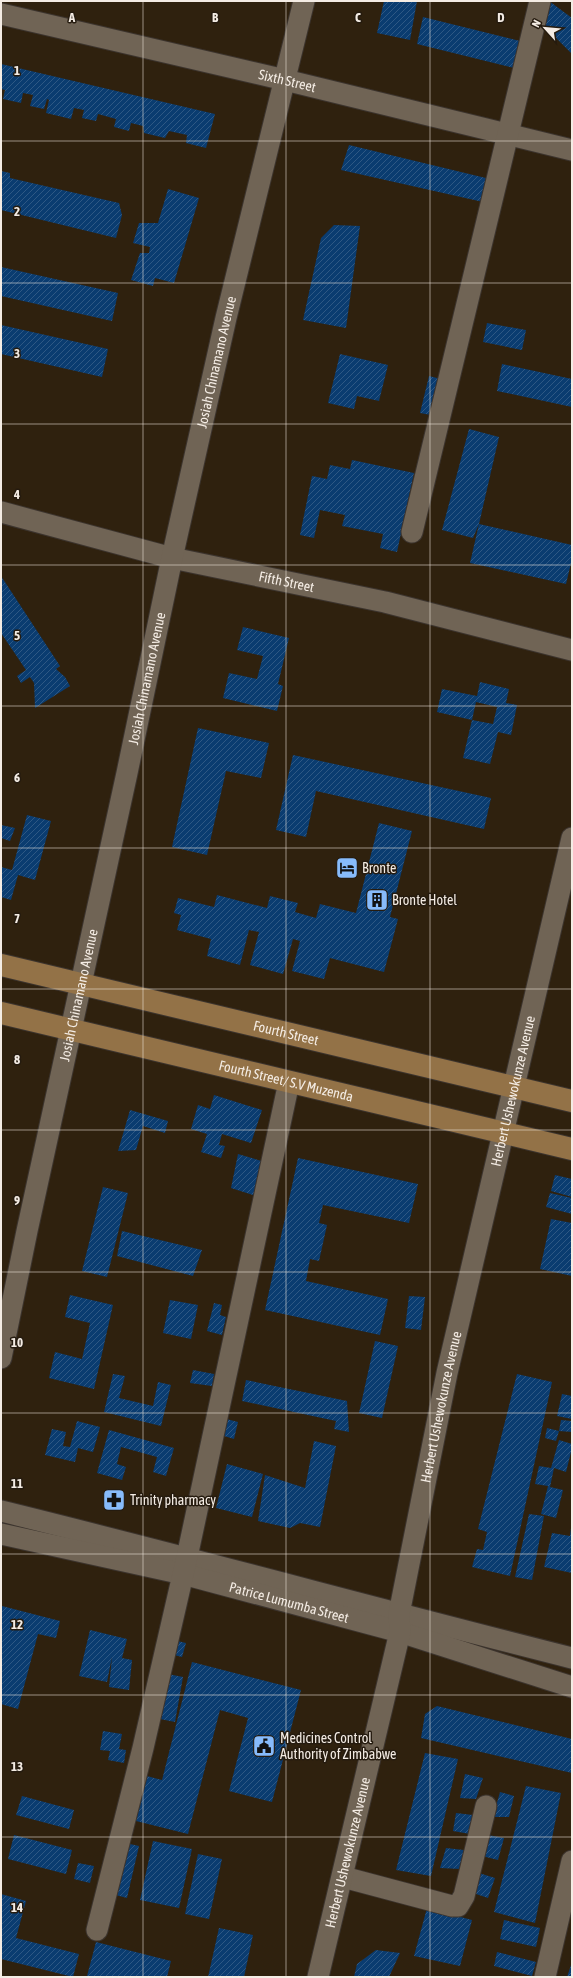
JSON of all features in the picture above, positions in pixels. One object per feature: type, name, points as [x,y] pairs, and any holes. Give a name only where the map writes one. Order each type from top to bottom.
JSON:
[{"type":"main road","name":"Fourth Street","points":[[1,965],[82,983],[572,1101]]},
{"type":"main road","name":"Fourth Street/ S.V Muzenda","points":[[1,1013],[572,1149]]},
{"type":"street","name":"Josiah Chinamano Avenue","points":[[1,1358],[172,558],[226,318],[304,1]]},
{"type":"street","points":[[412,532],[540,1]]},
{"type":"street","name":"Sixth Street","points":[[1,14],[285,80],[572,150]]},
{"type":"street","name":"Fifth Street","points":[[1,512],[172,558],[385,602],[572,650]]},
{"type":"street","name":"Herbert Ushewokunze Avenue","points":[[318,1977],[343,1877],[399,1623],[447,1373],[572,838]]},
{"type":"street","points":[[97,1930],[143,1748],[185,1565],[289,1082]]},
{"type":"street","name":"Patrice Lumumba Street","points":[[1,1512],[185,1565],[399,1623],[572,1658]]},
{"type":"street","name":"Patrice Lumumba Street","points":[[1,1534],[185,1565]]},
{"type":"street","name":"Patrice Lumumba Street","points":[[399,1623],[572,1687]]},
{"type":"street","points":[[343,1877],[452,1906],[458,1906],[464,1896],[486,1806]]},
{"type":"street","points":[[545,1977],[572,1861]]},
{"type":"shaded area","points":[[1,1],[572,1],[572,1977],[1,1977]]},
{"type":"building","points":[[384,1],[417,1],[410,40],[377,33]]},
{"type":"building","points":[[549,1],[572,18],[572,54],[552,34],[539,27]]},
{"type":"building","points":[[423,17],[524,42],[518,69],[417,44]]},
{"type":"building","points":[[1,64],[215,114],[206,148],[186,143],[187,135],[169,131],[165,138],[144,133],[143,126],[131,123],[129,131],[114,127],[116,119],[98,114],[96,121],[82,118],[84,110],[74,108],[71,119],[46,113],[49,100],[47,99],[44,109],[30,106],[33,95],[23,93],[21,103],[3,99],[5,90],[1,89]]},
{"type":"building","points":[[349,145],[490,179],[483,202],[341,170]]},
{"type":"building","points":[[1,171],[10,173],[10,178],[119,203],[122,215],[116,238],[1,210]]},
{"type":"building","points":[[168,189],[199,198],[174,283],[155,278],[153,286],[131,280],[140,253],[149,253],[150,247],[133,243],[139,223],[158,223]]},
{"type":"building","points":[[334,225],[360,226],[346,328],[303,320],[321,238]]},
{"type":"building","points":[[1,267],[118,293],[112,321],[1,296]]},
{"type":"building","points":[[487,323],[526,330],[522,350],[483,342]]},
{"type":"building","points":[[1,325],[108,349],[102,377],[1,354]]},
{"type":"building","points":[[340,354],[388,365],[379,401],[357,396],[354,409],[328,403]]},
{"type":"building","points":[[502,364],[572,379],[572,407],[497,391]]},
{"type":"building","points":[[429,376],[445,380],[436,416],[420,413]]},
{"type":"building","points":[[469,429],[499,437],[479,524],[473,538],[442,530]]},
{"type":"building","points":[[352,460],[414,473],[397,552],[380,548],[383,534],[342,526],[345,515],[320,510],[314,538],[300,535],[312,476],[327,479],[330,465],[350,469]]},
{"type":"building","points":[[479,524],[572,545],[572,559],[566,584],[470,563]]},
{"type":"building","points":[[1,576],[60,666],[56,669],[65,677],[70,686],[35,708],[34,683],[30,677],[21,683],[17,676],[26,670],[1,633]]},
{"type":"building","points":[[243,627],[289,638],[278,684],[283,686],[277,711],[223,698],[229,673],[257,679],[263,656],[237,650]]},
{"type":"building","points":[[480,682],[509,689],[506,703],[517,705],[511,735],[498,732],[490,764],[463,758],[472,720],[437,712],[442,689],[477,696]],"holes":[[[476,702],[497,707],[493,724],[472,720]]]},
{"type":"building","points":[[198,728],[269,743],[261,778],[226,771],[207,855],[172,847]]},
{"type":"building","points":[[293,755],[491,798],[484,829],[316,791],[306,837],[276,830]]},
{"type":"building","points":[[27,815],[51,821],[35,880],[18,875],[11,900],[1,897],[1,867],[12,870]]},
{"type":"building","name":"Bronte Hotel","points":[[379,823],[412,831],[390,917],[398,919],[384,972],[330,958],[324,979],[292,971],[300,941],[293,939],[283,974],[250,965],[259,932],[249,930],[240,965],[207,956],[211,939],[177,930],[181,915],[174,913],[178,898],[214,907],[217,895],[267,908],[270,896],[298,903],[295,912],[316,918],[320,904],[356,913]]},
{"type":"building","points":[[1,825],[15,828],[10,841],[1,838]]},
{"type":"building","points":[[214,1095],[262,1110],[251,1143],[222,1134],[219,1145],[225,1146],[221,1158],[201,1152],[207,1134],[191,1129],[198,1105],[210,1109]]},
{"type":"building","points":[[130,1110],[168,1121],[165,1133],[143,1126],[136,1150],[118,1151]]},
{"type":"building","points":[[238,1154],[265,1162],[256,1196],[231,1188]]},
{"type":"building","points":[[298,1158],[418,1184],[409,1223],[323,1205],[319,1223],[327,1225],[319,1261],[310,1259],[306,1281],[388,1299],[380,1335],[265,1310]]},
{"type":"building","points":[[555,1175],[572,1179],[572,1197],[551,1191]]},
{"type":"building","points":[[103,1187],[128,1193],[107,1277],[82,1271]]},
{"type":"building","points":[[550,1193],[572,1198],[572,1214],[546,1207]]},
{"type":"building","points":[[551,1219],[572,1223],[572,1276],[540,1269]]},
{"type":"building","points":[[122,1231],[202,1250],[193,1276],[117,1256]]},
{"type":"building","points":[[70,1295],[113,1305],[94,1389],[49,1378],[55,1352],[82,1359],[90,1323],[65,1317]]},
{"type":"building","points":[[409,1296],[425,1297],[421,1330],[405,1328]]},
{"type":"building","points":[[170,1300],[198,1305],[191,1339],[163,1333]]},
{"type":"building","points":[[214,1303],[222,1305],[220,1315],[226,1317],[222,1335],[207,1331]]},
{"type":"building","points":[[375,1341],[398,1346],[382,1418],[359,1413]]},
{"type":"building","points":[[193,1370],[214,1374],[212,1386],[190,1383]]},
{"type":"building","points":[[113,1374],[125,1376],[119,1398],[153,1406],[158,1382],[171,1385],[161,1426],[104,1412]]},
{"type":"building","points":[[517,1374],[552,1382],[510,1576],[472,1567],[477,1549],[483,1550],[487,1532],[478,1529]]},
{"type":"building","points":[[246,1380],[347,1401],[349,1432],[334,1429],[336,1421],[242,1401]]},
{"type":"building","points":[[562,1394],[572,1396],[572,1419],[557,1416]]},
{"type":"building","points":[[219,1417],[238,1422],[234,1439],[214,1433]]},
{"type":"building","points":[[561,1420],[572,1421],[572,1432],[559,1431]]},
{"type":"building","points":[[77,1421],[100,1427],[93,1452],[78,1448],[75,1462],[45,1455],[52,1429],[66,1432],[63,1446],[70,1447]]},
{"type":"building","points":[[547,1428],[559,1431],[556,1441],[545,1438]]},
{"type":"building","points":[[109,1430],[174,1448],[166,1476],[153,1472],[157,1457],[121,1447],[117,1464],[126,1467],[122,1480],[97,1473]]},
{"type":"building","points":[[559,1440],[572,1444],[572,1448],[566,1472],[554,1468],[550,1487],[563,1490],[556,1518],[541,1514],[548,1486],[535,1484],[539,1466],[551,1468]]},
{"type":"building","points":[[314,1441],[336,1446],[320,1527],[300,1523],[290,1528],[258,1521],[265,1475],[305,1488]]},
{"type":"building","points":[[227,1464],[263,1474],[252,1517],[216,1508]]},
{"type":"building","points":[[529,1514],[544,1516],[532,1580],[515,1577]]},
{"type":"building","points":[[571,1528],[572,1573],[544,1567],[552,1533],[570,1536]]},
{"type":"building","points":[[2,1606],[60,1621],[56,1638],[38,1634],[18,1709],[1,1704]]},
{"type":"building","points":[[90,1630],[127,1639],[122,1658],[132,1660],[129,1690],[109,1687],[112,1657],[107,1682],[79,1676]]},
{"type":"building","points":[[169,1639],[186,1643],[182,1657],[166,1653]]},
{"type":"building","name":"Medicines Control Authority of Zimbabwe","points":[[192,1662],[301,1690],[272,1802],[229,1791],[248,1718],[220,1710],[188,1834],[128,1819],[139,1774],[162,1780]]},
{"type":"building","points":[[163,1673],[183,1677],[175,1722],[155,1718]]},
{"type":"building","points":[[437,1706],[572,1739],[572,1773],[421,1738],[425,1714]]},
{"type":"building","points":[[103,1731],[122,1734],[119,1749],[126,1750],[124,1763],[108,1760],[110,1751],[100,1750]]},
{"type":"building","points":[[425,1753],[458,1759],[431,1876],[396,1870]]},
{"type":"building","points":[[465,1774],[483,1778],[476,1799],[460,1798]]},
{"type":"building","points":[[526,1786],[561,1793],[535,1923],[494,1912]]},
{"type":"building","points":[[500,1792],[514,1796],[509,1817],[493,1817]]},
{"type":"building","points":[[22,1796],[74,1810],[69,1829],[16,1815]]},
{"type":"building","points":[[456,1813],[473,1815],[470,1834],[453,1831]]},
{"type":"building","points":[[14,1835],[72,1850],[66,1874],[8,1859]]},
{"type":"building","points":[[488,1835],[504,1838],[498,1860],[482,1856]]},
{"type":"building","points":[[153,1841],[192,1849],[179,1908],[140,1900]]},
{"type":"building","points":[[121,1842],[139,1846],[127,1898],[108,1893]]},
{"type":"building","points":[[446,1848],[464,1850],[460,1869],[440,1868]]},
{"type":"building","points":[[198,1854],[222,1859],[209,1919],[185,1914]]},
{"type":"building","points":[[78,1863],[94,1866],[90,1883],[74,1879]]},
{"type":"building","points":[[479,1873],[495,1878],[488,1898],[473,1893]]},
{"type":"building","points":[[1,1894],[26,1901],[16,1938],[79,1954],[73,1977],[1,1959]]},
{"type":"building","points":[[427,1908],[472,1920],[460,1966],[414,1956]]},
{"type":"building","points":[[504,1920],[540,1928],[536,1947],[500,1939]]},
{"type":"building","points":[[219,1928],[253,1935],[244,1977],[208,1977]]},
{"type":"building","points":[[96,1942],[171,1961],[167,1977],[87,1976]]},
{"type":"building","points":[[376,1950],[400,1953],[389,1977],[354,1977],[357,1964]]},
{"type":"building","points":[[497,1952],[536,1962],[532,1976],[494,1966]]},
{"type":"building","points":[[572,1962],[572,1977],[567,1977]]},
{"type":"place","name":"Bronte","points":[[347,868]]},
{"type":"place","name":"Bronte Hotel","points":[[377,900]]},
{"type":"place","name":"Trinity pharmacy","points":[[114,1500]]},
{"type":"place","name":"Medicines Control Authority of Zimbabwe","points":[[264,1746]]}]
